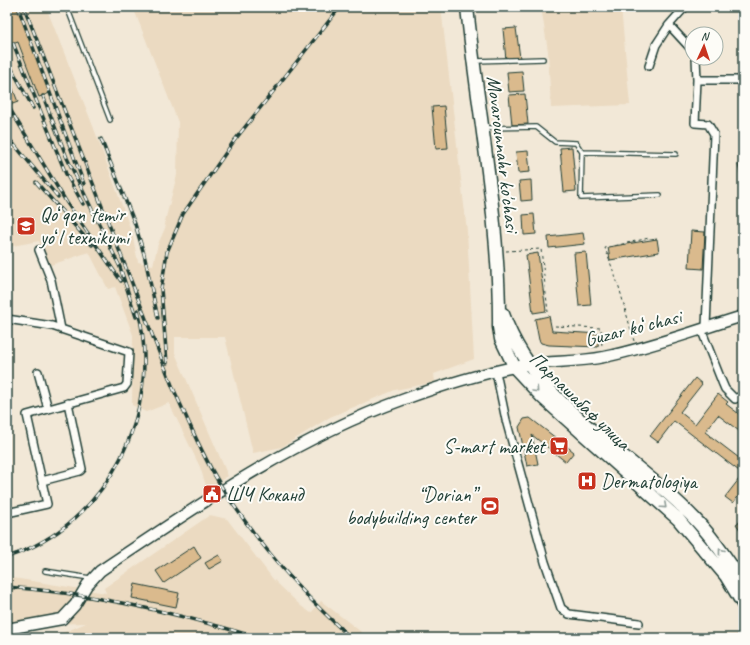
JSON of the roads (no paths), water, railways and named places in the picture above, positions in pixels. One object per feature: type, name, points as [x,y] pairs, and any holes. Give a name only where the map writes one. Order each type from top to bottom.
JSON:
[{"type":"highway","name":"Movarounnahr ko'chasi","points":[[467,7],[493,208],[501,339],[504,348]]},
{"type":"highway","name":"Movarounnahr ko'chasi","points":[[500,305],[510,335],[530,365]]},
{"type":"highway","name":"Парпашабаф улица","points":[[504,348],[515,368],[542,397],[678,519],[726,576],[743,604]]},
{"type":"highway","name":"Парпашабаф улица","points":[[530,365],[554,397],[668,494],[704,529],[743,583]]},
{"type":"main road","name":"Guzar koʻchasi","points":[[7,629],[62,619],[75,605],[100,571],[222,488],[282,454],[341,425],[402,400],[476,377],[530,365],[602,357],[638,349],[743,316]]},
{"type":"street","points":[[649,66],[656,45],[669,25],[685,7]]},
{"type":"street","points":[[669,25],[684,41]]},
{"type":"street","points":[[696,66],[695,123],[708,124],[714,134],[703,328],[725,389],[735,399],[743,395]]},
{"type":"street","points":[[697,80],[743,80]]},
{"type":"street","points":[[39,250],[51,280],[60,329]]},
{"type":"street","points":[[7,319],[60,329],[129,352],[127,384],[124,388],[26,415],[47,504],[7,513]]},
{"type":"street","points":[[38,372],[48,409]]},
{"type":"street","points":[[496,372],[506,420],[545,562],[561,608],[569,614],[639,623]]},
{"type":"street","points":[[42,481],[80,471],[82,469],[68,404]]},
{"type":"lane","points":[[67,7],[110,120]]},
{"type":"lane","points":[[473,61],[543,59]]},
{"type":"lane","points":[[482,128],[536,127],[556,142],[576,142],[582,152],[581,198],[660,195]]},
{"type":"lane","points":[[582,152],[676,154]]},
{"type":"lane","points":[[45,571],[93,579]]},
{"type":"railway","points":[[18,7],[84,184]]},
{"type":"railway","points":[[24,7],[173,388],[196,440],[223,489],[251,530],[298,586],[351,638]]},
{"type":"railway","points":[[167,363],[161,289],[167,252],[183,214],[234,141],[340,7]]},
{"type":"railway","points":[[13,43],[66,174],[83,204]]},
{"type":"railway","points":[[7,60],[33,108]]},
{"type":"railway","points":[[43,96],[67,158],[120,267],[136,317]]},
{"type":"railway","points":[[8,106],[67,203],[121,281]]},
{"type":"railway","points":[[7,136],[58,197]]},
{"type":"railway","points":[[101,139],[135,224],[144,254],[158,318]]},
{"type":"railway","points":[[36,182],[92,245]]},
{"type":"railway","points":[[7,557],[43,541],[74,519],[100,491],[120,459],[134,424],[142,386],[144,348],[138,310]]},
{"type":"railway","points":[[7,587],[71,594],[134,605],[197,620],[259,638]]},
{"type":"place","name":"Qoʻqon temir yoʻl texnikumi","points":[[26,226]]},
{"type":"place","name":"S-mart market","points":[[559,446]]},
{"type":"place","name":"Dermatologiya","points":[[587,481]]},
{"type":"place","name":"ШЧ Коканд","points":[[212,494]]},
{"type":"place","name":"“Dorian” bodybuilding center","points":[[490,506]]}]
